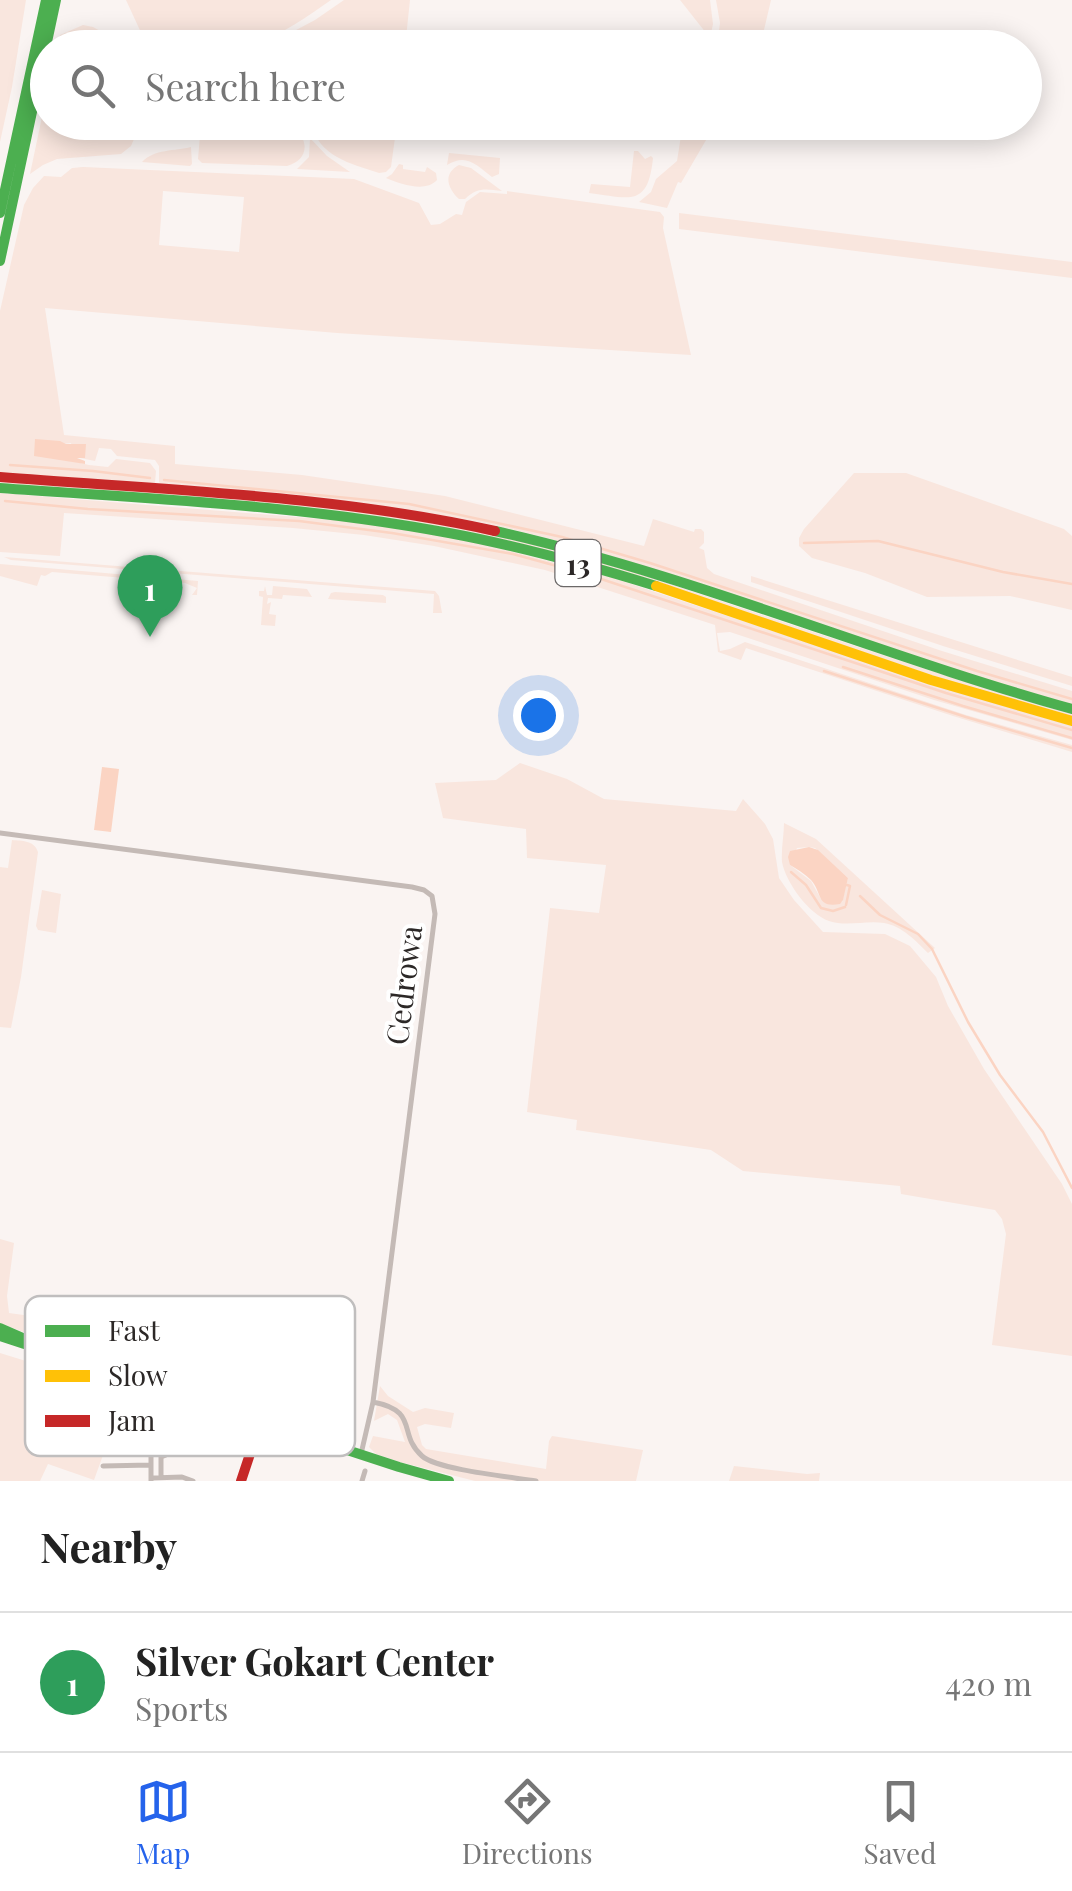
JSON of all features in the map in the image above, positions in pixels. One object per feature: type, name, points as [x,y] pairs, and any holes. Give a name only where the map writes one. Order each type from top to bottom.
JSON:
[{"type":"main road","points":[[39,30],[46,0]]},
{"type":"main road","points":[[50,30],[56,0]]},
{"type":"main road","points":[[0,212],[30,74]]},
{"type":"main road","points":[[0,261],[30,121]]},
{"type":"main road","name":"13","points":[[0,477],[353,507],[513,534],[618,563],[944,671],[1072,709]]},
{"type":"main road","name":"13","points":[[0,488],[352,518],[432,529],[624,577],[980,694],[1072,720]]},
{"type":"main road","points":[[0,1328],[25,1339]]},
{"type":"main road","points":[[0,1336],[25,1343]]},
{"type":"main road","points":[[355,1452],[449,1481]]},
{"type":"main road","points":[[241,1481],[249,1456]]},
{"type":"street","name":"Cedrowa","points":[[0,834],[412,886],[432,896],[434,922],[373,1402],[360,1454]]},
{"type":"street","points":[[373,1402],[399,1412],[417,1451],[428,1460],[536,1481]]},
{"type":"street","points":[[151,1456],[151,1479],[193,1481]]},
{"type":"street","points":[[161,1456],[161,1478]]},
{"type":"street","points":[[103,1466],[150,1465]]},
{"type":"street","points":[[362,1481],[365,1471]]},
{"type":"shaded area","points":[[0,0],[26,0],[0,142]]},
{"type":"shaded area","points":[[126,0],[331,0],[286,30],[140,30]]},
{"type":"shaded area","points":[[344,0],[410,0],[407,30],[296,30]]},
{"type":"shaded area","points":[[680,0],[710,0],[713,24],[712,30],[704,30]]},
{"type":"shaded area","points":[[716,0],[771,0],[764,30],[719,30]]},
{"type":"shaded area","points":[[83,25],[98,30],[72,30]]},
{"type":"shaded area","points":[[37,140],[134,140],[121,154],[57,159],[30,174]]},
{"type":"shaded area","points":[[200,140],[303,140],[305,148],[300,159],[287,166],[202,163],[198,159]]},
{"type":"shaded area","points":[[312,140],[350,172],[297,169],[309,157]]},
{"type":"shaded area","points":[[319,140],[395,140],[391,167],[379,173],[358,166],[337,157]]},
{"type":"shaded area","points":[[680,140],[706,140],[681,183],[678,182],[667,208],[639,202],[651,192],[656,179],[677,161]]},
{"type":"shaded area","points":[[191,147],[190,166],[142,162],[159,153]]},
{"type":"shaded area","points":[[634,151],[645,159],[653,158],[647,185],[641,192],[626,197],[589,193],[591,184],[630,187]]},
{"type":"shaded area","points":[[449,153],[500,158],[499,174],[492,177],[466,160],[447,165]]},
{"type":"shaded area","points":[[399,164],[403,169],[425,172],[427,167],[436,173],[437,180],[420,187],[386,178]]},
{"type":"shaded area","points":[[459,165],[471,168],[502,191],[482,190],[459,199],[448,182],[450,173]]},
{"type":"shaded area","points":[[72,168],[354,179],[419,203],[431,225],[462,215],[466,202],[480,192],[507,191],[660,212],[691,355],[337,333],[45,308],[64,435],[175,446],[175,464],[302,475],[445,496],[644,546],[653,519],[694,532],[701,529],[704,543],[699,548],[704,550],[707,568],[714,574],[1072,691],[1072,704],[655,570],[515,530],[384,507],[163,486],[155,460],[117,456],[111,449],[99,448],[95,461],[75,457],[71,443],[63,444],[58,458],[108,467],[116,459],[150,463],[156,471],[155,483],[0,473],[0,311],[24,205],[44,176],[61,177]],"holes":[[[163,191],[244,197],[239,252],[159,245]]]},
{"type":"shaded area","points":[[679,213],[1072,262],[1072,278],[679,229]]},
{"type":"shaded area","points":[[35,439],[86,444],[85,458],[77,458],[85,464],[34,456]]},
{"type":"shaded area","points":[[854,473],[906,473],[1064,529],[1072,536],[1072,610],[1010,596],[927,597],[812,558],[799,546],[799,538]]},
{"type":"shaded area","points":[[0,481],[320,507],[510,538],[619,568],[1072,713],[1072,717],[959,684],[615,570],[478,534],[0,485]]},
{"type":"shaded area","points":[[0,493],[345,521],[483,544],[613,578],[1072,726],[1072,740],[934,700],[730,632],[717,633],[720,651],[745,642],[966,715],[1072,745],[1072,752],[746,648],[741,660],[718,652],[715,625],[545,570],[434,546],[293,528],[64,513],[60,556],[0,552]]},
{"type":"shaded area","points":[[4,557],[435,591],[442,613],[433,613],[434,594]]},
{"type":"shaded area","points":[[0,564],[198,581],[197,595],[192,595],[197,588],[185,583],[52,572],[41,575],[37,586],[0,576]]},
{"type":"shaded area","points":[[751,576],[1072,677],[1072,686],[751,582]]},
{"type":"shaded area","points":[[265,586],[267,595],[272,595],[273,586],[307,589],[312,597],[268,598],[269,614],[276,615],[275,626],[261,625],[263,597],[259,591],[264,591]]},
{"type":"shaded area","points":[[335,592],[383,595],[386,603],[328,599]]},
{"type":"shaded area","points":[[520,763],[567,779],[604,799],[736,811],[743,799],[773,839],[779,878],[823,932],[885,934],[910,946],[936,977],[984,1069],[1072,1204],[1072,1356],[992,1345],[1006,1234],[995,1210],[901,1194],[900,1186],[743,1171],[711,1150],[576,1130],[577,1120],[527,1112],[550,908],[599,913],[606,865],[527,858],[526,829],[443,818],[435,783],[496,780]]},
{"type":"shaded area","points":[[102,767],[119,769],[111,832],[94,830]]},
{"type":"shaded area","points":[[784,823],[816,839],[935,948],[928,953],[891,925],[836,923],[814,912],[784,870]],"holes":[[[797,848],[815,848],[848,878],[842,902],[821,899],[811,881],[790,865]]]},
{"type":"shaded area","points":[[12,840],[31,843],[38,852],[11,1028],[0,1027],[0,867],[8,868]]},
{"type":"shaded area","points":[[809,847],[818,850],[848,878],[840,904],[823,902],[811,880],[790,865],[790,851]]},
{"type":"shaded area","points":[[42,890],[61,894],[56,933],[38,930],[36,926]]},
{"type":"shaded area","points":[[0,1239],[14,1243],[7,1296],[9,1313],[25,1315],[25,1333],[0,1323]]},
{"type":"shaded area","points":[[0,1353],[25,1361],[25,1456],[103,1456],[94,1480],[48,1464],[40,1481],[0,1481]]},
{"type":"shaded area","points":[[380,1386],[413,1412],[425,1408],[454,1413],[451,1428],[425,1424],[417,1427],[426,1449],[546,1469],[552,1436],[643,1450],[636,1481],[475,1481],[376,1454],[369,1447],[373,1436],[405,1442],[397,1420],[388,1414],[374,1421]]},
{"type":"shaded area","points":[[734,1466],[820,1473],[819,1481],[729,1481]]},
{"type":"waterway","points":[[10,465],[150,478]]},
{"type":"waterway","points":[[164,480],[409,504],[562,537],[1072,699]]},
{"type":"waterway","points":[[5,501],[299,521],[513,554],[1072,730]]},
{"type":"waterway","points":[[804,543],[878,541],[1003,572],[1072,584]]},
{"type":"waterway","points":[[843,667],[1072,738]]},
{"type":"waterway","points":[[824,671],[1072,748]]},
{"type":"waterway","points":[[791,872],[806,885],[821,908],[833,911],[845,907]]},
{"type":"waterway","points":[[846,905],[850,886],[847,885]]},
{"type":"waterway","points":[[860,896],[880,915],[918,934],[932,949],[968,1022],[1000,1075],[1043,1132],[1072,1188]]},
{"type":"traffic: fast","points":[[40,30],[46,0]]},
{"type":"traffic: fast","points":[[50,30],[56,0]]},
{"type":"traffic: fast","points":[[0,213],[30,74]]},
{"type":"traffic: fast","points":[[0,261],[30,121]]},
{"type":"traffic: fast","points":[[0,488],[225,504],[393,523],[527,550],[656,586]]},
{"type":"traffic: fast","points":[[495,531],[713,592],[1072,709]]},
{"type":"traffic: fast","points":[[0,1328],[25,1339]]},
{"type":"traffic: fast","points":[[0,1336],[25,1344]]},
{"type":"traffic: fast","points":[[355,1453],[449,1481]]},
{"type":"traffic: slow","points":[[656,586],[931,680],[1072,721]]},
{"type":"traffic: jam","points":[[0,477],[311,502],[495,531]]},
{"type":"traffic: jam","points":[[241,1481],[249,1456]]},
{"type":"place","name":"Silver Gokart Center","points":[[150,637]]}]
